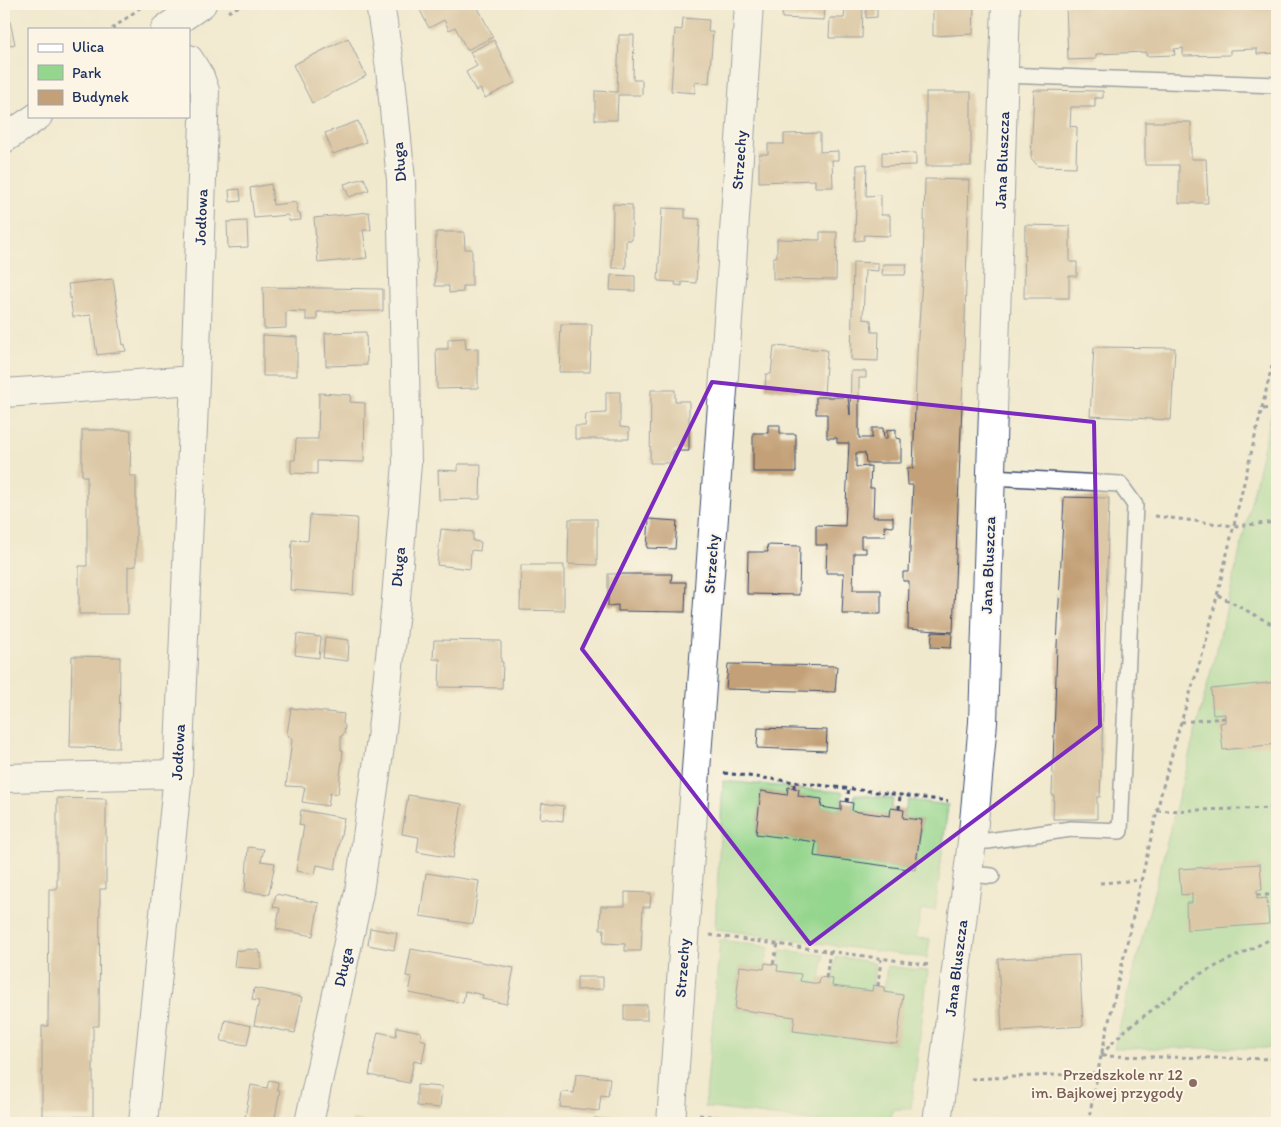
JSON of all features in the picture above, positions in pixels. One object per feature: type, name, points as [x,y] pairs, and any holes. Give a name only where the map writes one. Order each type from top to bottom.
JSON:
[{"type":"street","points":[[166,28],[202,4]]},
{"type":"street","name":"Długa","points":[[309,1123],[359,892],[381,739],[407,463],[401,180],[390,68],[380,4]]},
{"type":"street","name":"Strzechy","points":[[671,1123],[749,4]]},
{"type":"street","name":"Jana Bluszcza","points":[[937,1123],[980,875],[972,842],[983,722],[1006,4]]},
{"type":"street","name":"Jodłowa","points":[[143,1123],[178,774],[205,91],[200,77],[190,61]]},
{"type":"street","points":[[4,139],[35,118]]},
{"type":"street","points":[[4,393],[195,380]]},
{"type":"street","points":[[4,778],[178,774]]},
{"type":"lane","points":[[1004,74],[1277,85]]},
{"type":"lane","points":[[972,842],[1071,829],[1120,831],[1134,505],[1120,484],[991,476]]},
{"type":"path","points":[[113,28],[145,4]]},
{"type":"path","points":[[1088,1123],[1097,1073],[1157,811],[1181,722],[1205,646],[1277,345]]},
{"type":"path","points":[[1262,409],[1277,407]]},
{"type":"path","points":[[1134,514],[1234,526],[1277,522]]},
{"type":"path","points":[[1218,595],[1277,627]]},
{"type":"path","points":[[1181,722],[1225,718]]},
{"type":"path","points":[[732,774],[954,802]]},
{"type":"path","points":[[794,781],[794,788]]},
{"type":"path","points":[[848,802],[849,788]]},
{"type":"path","points":[[899,809],[900,795]]},
{"type":"path","points":[[1157,811],[1277,808]]},
{"type":"path","points":[[1100,883],[1141,880]]},
{"type":"path","points":[[1257,895],[1277,895]]},
{"type":"path","points":[[722,936],[935,965]]},
{"type":"path","points":[[1101,1056],[1123,1032],[1198,975],[1277,936]]},
{"type":"path","points":[[773,964],[778,944]]},
{"type":"path","points":[[826,978],[830,951]]},
{"type":"path","points":[[878,986],[880,959]]},
{"type":"path","points":[[1101,1056],[1277,1059]]},
{"type":"path","points":[[970,1079],[1097,1073]]},
{"type":"path","points":[[706,1116],[776,1123]]},
{"type":"highlighted area","points":[[712,382],[1094,422],[1100,726],[810,944],[582,649]]},
{"type":"green space","points":[[1277,389],[1277,1048],[1114,1048],[1223,624]]},
{"type":"green space","points":[[723,781],[788,787],[787,795],[761,791],[756,834],[816,842],[814,856],[915,870],[922,820],[903,818],[908,800],[948,805],[935,910],[921,910],[916,938],[930,939],[927,958],[715,929]]},
{"type":"green space","points":[[799,789],[843,792],[841,810],[821,807],[822,799],[798,796]]},
{"type":"green space","points":[[855,794],[893,799],[890,816],[852,811]]},
{"type":"green space","points":[[720,940],[769,947],[764,969],[740,966],[735,1009],[795,1017],[794,1031],[896,1044],[903,995],[884,992],[887,966],[928,971],[911,1109],[893,1109],[890,1123],[825,1123],[705,1107]]},
{"type":"green space","points":[[781,950],[824,955],[819,984],[800,981],[800,974],[777,971]]},
{"type":"green space","points":[[836,956],[875,963],[872,991],[832,986]]},
{"type":"building","points":[[4,4],[6,4],[15,44],[4,47]]},
{"type":"building","points":[[417,4],[476,4],[493,37],[467,50],[455,27],[449,30],[444,20],[429,28]]},
{"type":"building","points":[[783,4],[825,4],[824,20],[782,18]]},
{"type":"building","points":[[843,4],[866,4],[866,7],[863,7],[862,38],[829,38],[830,18],[844,18],[845,8],[843,8]]},
{"type":"building","points":[[933,4],[974,4],[973,34],[933,36]]},
{"type":"building","points":[[1066,4],[1277,4],[1277,53],[1257,54],[1257,49],[1230,50],[1230,55],[1183,56],[1183,48],[1174,49],[1175,55],[1146,56],[1146,52],[1096,54],[1096,59],[1068,60]]},
{"type":"building","points":[[866,8],[877,8],[877,17],[866,18]]},
{"type":"building","points":[[683,18],[709,20],[708,32],[713,32],[709,83],[695,82],[695,93],[671,91],[675,29],[682,30]]},
{"type":"building","points":[[619,35],[634,35],[633,80],[642,80],[642,95],[618,95],[617,120],[595,120],[595,91],[617,92]]},
{"type":"building","points":[[348,38],[366,76],[312,103],[293,65]]},
{"type":"building","points":[[494,40],[515,83],[485,98],[480,89],[476,91],[466,72],[477,66],[470,52]]},
{"type":"building","points":[[1034,90],[1103,91],[1103,98],[1095,98],[1095,107],[1071,107],[1070,126],[1077,127],[1076,167],[1038,166],[1031,158]]},
{"type":"building","points":[[926,92],[971,92],[971,166],[926,166]]},
{"type":"building","points":[[358,121],[366,142],[333,154],[325,133]]},
{"type":"building","points":[[1145,122],[1191,122],[1191,159],[1206,159],[1208,203],[1179,203],[1179,165],[1145,165]]},
{"type":"building","points":[[820,133],[820,152],[838,151],[838,160],[832,160],[833,187],[815,187],[815,180],[759,182],[759,154],[768,154],[768,144],[784,144],[784,134]]},
{"type":"building","points":[[882,152],[916,153],[916,165],[882,166]]},
{"type":"building","points":[[867,164],[866,196],[881,195],[881,215],[890,215],[890,236],[864,235],[864,240],[855,241],[857,165]]},
{"type":"building","points":[[364,178],[369,190],[349,197],[344,184]]},
{"type":"building","points":[[925,179],[969,180],[953,632],[908,629],[909,581],[903,581],[903,572],[909,572],[913,485],[908,485],[907,468],[913,468],[917,352],[923,266]]},
{"type":"building","points":[[271,184],[273,205],[296,202],[297,213],[300,213],[301,220],[289,221],[288,215],[254,218],[250,188]]},
{"type":"building","points":[[240,189],[241,201],[230,202],[229,190]]},
{"type":"building","points":[[613,204],[632,205],[632,240],[626,240],[626,268],[612,268]]},
{"type":"building","points":[[662,208],[685,209],[685,218],[700,219],[696,283],[682,282],[682,286],[675,285],[676,282],[658,281]]},
{"type":"building","points":[[369,212],[371,230],[363,230],[367,258],[318,263],[314,218]]},
{"type":"building","points":[[247,221],[248,247],[228,248],[227,222]]},
{"type":"building","points":[[1025,225],[1070,226],[1070,262],[1077,262],[1077,276],[1069,276],[1069,298],[1024,298]]},
{"type":"building","points":[[436,232],[464,232],[465,249],[472,249],[472,286],[463,286],[463,292],[449,293],[449,286],[435,286]]},
{"type":"building","points":[[820,232],[837,232],[836,280],[773,279],[773,258],[777,256],[777,239],[820,240]]},
{"type":"building","points":[[853,262],[878,263],[878,271],[865,270],[863,319],[871,320],[872,332],[879,332],[878,361],[851,360]]},
{"type":"building","points":[[883,264],[907,264],[905,275],[882,275]]},
{"type":"building","points":[[611,275],[635,276],[635,291],[610,290]]},
{"type":"building","points":[[113,279],[123,345],[125,344],[126,351],[97,355],[91,315],[73,317],[68,284]]},
{"type":"building","points":[[263,287],[383,289],[383,311],[317,312],[317,320],[306,320],[306,312],[286,311],[286,328],[264,329]]},
{"type":"building","points":[[561,324],[592,324],[590,372],[559,372]]},
{"type":"building","points":[[366,332],[367,365],[326,366],[325,333]]},
{"type":"building","points":[[263,335],[297,337],[297,376],[263,376]]},
{"type":"building","points":[[465,338],[466,349],[478,348],[478,388],[437,389],[436,349],[448,349],[448,339]]},
{"type":"building","points":[[774,346],[827,350],[824,394],[765,389],[766,374],[771,374]]},
{"type":"building","points":[[1094,347],[1175,348],[1171,420],[1090,416]]},
{"type":"building","points":[[851,371],[866,371],[866,378],[859,378],[859,438],[872,438],[872,428],[883,428],[884,439],[887,439],[887,430],[896,429],[896,438],[901,439],[901,463],[866,463],[865,453],[856,453],[856,467],[871,466],[870,488],[874,488],[873,517],[893,517],[893,527],[884,526],[885,536],[861,536],[861,548],[866,548],[866,553],[854,553],[853,590],[881,590],[881,614],[842,614],[844,573],[826,573],[827,545],[816,545],[816,525],[845,526],[849,443],[837,443],[837,438],[827,438],[827,414],[816,414],[816,397],[848,397],[850,415]]},
{"type":"building","points":[[651,390],[675,390],[675,401],[689,401],[689,451],[673,451],[673,463],[650,463]]},
{"type":"building","points":[[606,392],[620,392],[620,427],[629,428],[629,439],[575,439],[575,426],[585,426],[586,414],[606,413]]},
{"type":"building","points":[[319,393],[351,395],[350,402],[365,403],[364,462],[317,461],[317,474],[291,473],[291,460],[295,460],[296,439],[318,439]]},
{"type":"building","points":[[768,425],[780,425],[780,434],[796,434],[796,472],[753,472],[753,433],[768,433]]},
{"type":"building","points":[[82,430],[131,430],[130,476],[136,476],[136,566],[128,567],[128,614],[79,614],[79,566],[87,566],[87,476],[82,476]]},
{"type":"building","points":[[458,464],[481,464],[480,499],[439,500],[438,470],[458,471]]},
{"type":"building","points":[[1064,497],[1109,498],[1102,747],[1100,797],[1097,797],[1097,819],[1053,819],[1054,795],[1052,795],[1057,646]]},
{"type":"building","points":[[310,515],[357,518],[353,595],[290,590],[292,540],[308,541]]},
{"type":"building","points":[[569,519],[597,519],[597,565],[568,564]]},
{"type":"building","points":[[649,519],[677,521],[675,549],[647,548]]},
{"type":"building","points":[[441,529],[473,532],[473,541],[481,542],[480,551],[471,550],[470,569],[437,565]]},
{"type":"building","points":[[767,545],[800,546],[799,595],[747,594],[748,552],[768,552]]},
{"type":"building","points":[[521,565],[564,565],[564,611],[520,610]]},
{"type":"building","points":[[608,574],[672,574],[671,582],[686,582],[685,612],[618,611],[618,605],[608,606]]},
{"type":"building","points":[[932,632],[952,633],[951,648],[931,647]]},
{"type":"building","points":[[297,634],[321,637],[319,658],[295,655]]},
{"type":"building","points":[[325,637],[349,640],[348,661],[323,658]]},
{"type":"building","points":[[434,640],[501,641],[501,662],[503,662],[502,688],[439,687],[440,659],[433,659]]},
{"type":"building","points":[[72,656],[120,657],[119,748],[70,747]]},
{"type":"building","points":[[728,664],[837,666],[835,692],[726,689]]},
{"type":"building","points":[[1277,682],[1277,744],[1223,750],[1220,723],[1225,722],[1225,714],[1213,715],[1211,689]]},
{"type":"building","points":[[291,708],[344,714],[343,723],[345,726],[344,734],[341,736],[341,750],[343,751],[338,794],[330,793],[328,806],[302,802],[305,787],[286,786],[292,740],[287,734]]},
{"type":"building","points":[[758,728],[827,730],[826,751],[757,748]]},
{"type":"building","points":[[788,787],[799,789],[798,796],[822,799],[821,807],[841,810],[841,801],[853,803],[852,811],[890,816],[891,808],[904,810],[903,818],[922,820],[915,870],[814,856],[816,842],[756,834],[761,791],[787,795]]},
{"type":"building","points":[[408,795],[462,804],[453,858],[417,852],[419,837],[402,834]]},
{"type":"building","points":[[57,798],[106,799],[106,889],[100,889],[99,1026],[93,1026],[93,1117],[42,1116],[42,1026],[48,1026],[49,889],[57,889]]},
{"type":"building","points":[[542,803],[564,806],[563,821],[540,818]]},
{"type":"building","points":[[301,810],[344,818],[335,869],[317,865],[315,874],[296,871],[304,826],[299,825]]},
{"type":"building","points":[[248,847],[264,849],[261,861],[275,863],[269,894],[245,892]]},
{"type":"building","points":[[1260,864],[1262,890],[1257,890],[1257,899],[1267,898],[1269,924],[1187,930],[1186,903],[1192,903],[1192,894],[1181,895],[1179,869]]},
{"type":"building","points":[[426,873],[479,881],[473,924],[420,916]]},
{"type":"building","points":[[625,892],[651,893],[650,907],[643,907],[641,951],[625,951],[625,944],[603,943],[604,929],[600,929],[601,906],[625,906]]},
{"type":"building","points":[[276,894],[319,903],[313,936],[276,929],[280,908],[273,907]]},
{"type":"building","points":[[370,928],[397,933],[394,950],[368,945]]},
{"type":"building","points":[[246,949],[259,950],[261,953],[261,969],[234,967],[236,950],[245,951]]},
{"type":"building","points":[[411,949],[514,968],[507,1004],[482,999],[483,995],[465,991],[463,1003],[409,993],[412,977],[406,976]]},
{"type":"building","points":[[1079,955],[1083,1026],[1002,1031],[998,959]]},
{"type":"building","points":[[765,963],[778,965],[777,971],[801,974],[800,981],[819,984],[820,977],[833,979],[832,986],[872,991],[873,985],[884,987],[884,992],[903,995],[897,1044],[793,1031],[795,1017],[735,1009],[740,966],[764,969]]},
{"type":"building","points":[[577,977],[603,977],[603,989],[577,990]]},
{"type":"building","points":[[254,988],[302,997],[295,1033],[254,1025],[259,1001],[252,1000]]},
{"type":"building","points":[[624,1005],[647,1005],[647,1020],[624,1020]]},
{"type":"building","points":[[225,1020],[251,1026],[247,1045],[221,1041]]},
{"type":"building","points":[[397,1027],[421,1032],[420,1039],[426,1041],[422,1063],[414,1061],[409,1083],[369,1075],[378,1032],[396,1036]]},
{"type":"building","points":[[576,1074],[610,1078],[608,1096],[601,1095],[599,1111],[560,1107],[562,1092],[574,1093]]},
{"type":"building","points":[[269,1080],[278,1082],[277,1090],[280,1090],[274,1123],[245,1117],[251,1085],[267,1088]]},
{"type":"building","points":[[417,1085],[442,1087],[440,1108],[417,1106]]},
{"type":"building","points":[[594,1118],[639,1122],[639,1123],[594,1123]]},
{"type":"building","points":[[352,1119],[368,1122],[368,1123],[352,1123]]},
{"type":"place","name":"Przedszkole nr 12 im. Bajkowej przygody","points":[[1193,1083]]}]
